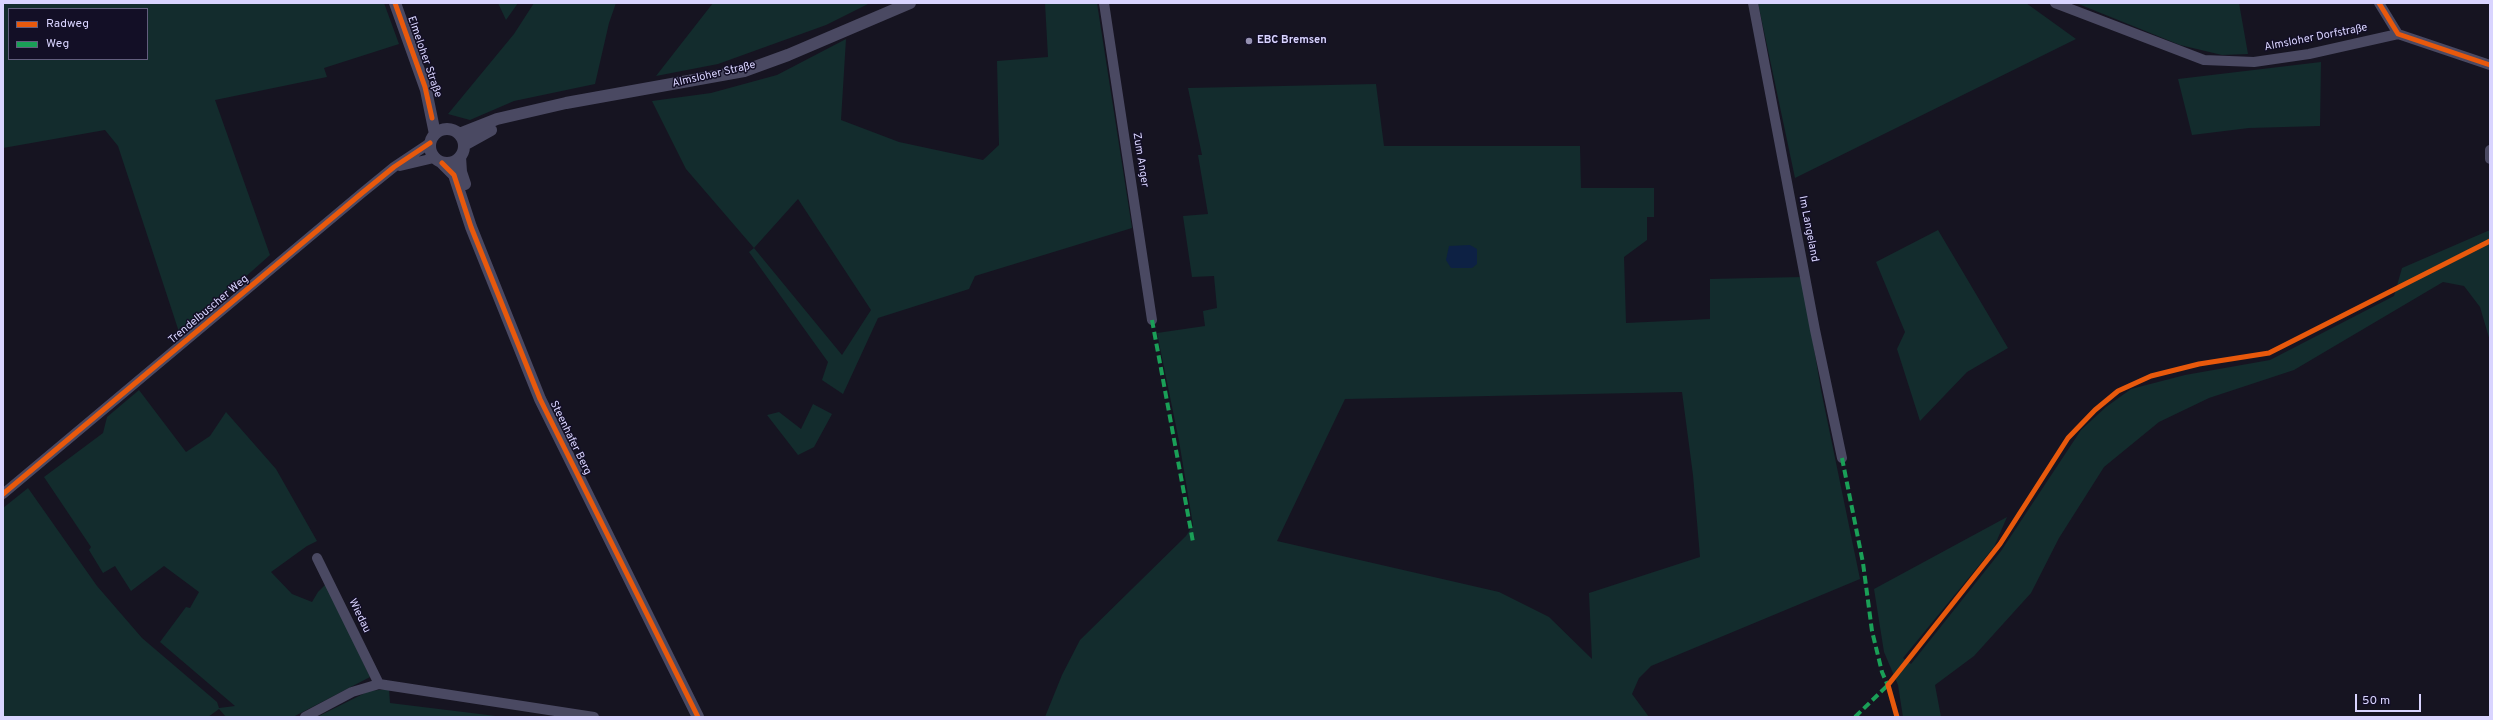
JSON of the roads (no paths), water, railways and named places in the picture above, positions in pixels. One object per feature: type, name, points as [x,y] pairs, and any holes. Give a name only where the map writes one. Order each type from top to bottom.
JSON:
[{"type":"street","name":"Elmeloher Straße","points":[[395,3],[426,90],[439,116],[457,136]]},
{"type":"street","name":"Almsloher Straße","points":[[432,138],[476,136],[533,112],[566,103],[697,81],[744,71],[788,55],[888,7],[910,3]]},
{"type":"street","name":"Zum Anger","points":[[1104,3],[1152,320]]},
{"type":"street","name":"Im Langeland","points":[[1753,3],[1815,330],[1842,458]]},
{"type":"street","name":"Almsloher Dorfstraße","points":[[2055,3],[2204,60],[2254,62],[2309,54],[2398,34]]},
{"type":"street","points":[[2379,3],[2398,34],[2490,65]]},
{"type":"street","name":"Elmeloher Straße","points":[[426,90],[432,138],[430,152],[438,160]]},
{"type":"street","points":[[438,160],[454,161],[460,157],[457,136]]},
{"type":"street","name":"Trendelbuscher Weg","points":[[3,494],[394,167],[432,138]]},
{"type":"street","points":[[2490,150],[2490,159]]},
{"type":"street","name":"Steenhafer Berg","points":[[460,157],[461,172],[478,226],[486,264]]},
{"type":"street","name":"Trendelbuscher Weg","points":[[394,167],[438,160]]},
{"type":"street","name":"Steenhafer Berg","points":[[438,160],[454,175],[471,227],[512,335],[540,399],[698,717]]},
{"type":"street","name":"Wiedau","points":[[317,558],[379,684]]},
{"type":"street","points":[[305,717],[352,692],[379,684],[594,717]]},
{"type":"water","points":[[1470,245],[1477,249],[1477,264],[1472,268],[1451,268],[1446,260],[1449,246]]},
{"type":"place","name":"EBC Bremsen","points":[[1249,41]]}]
